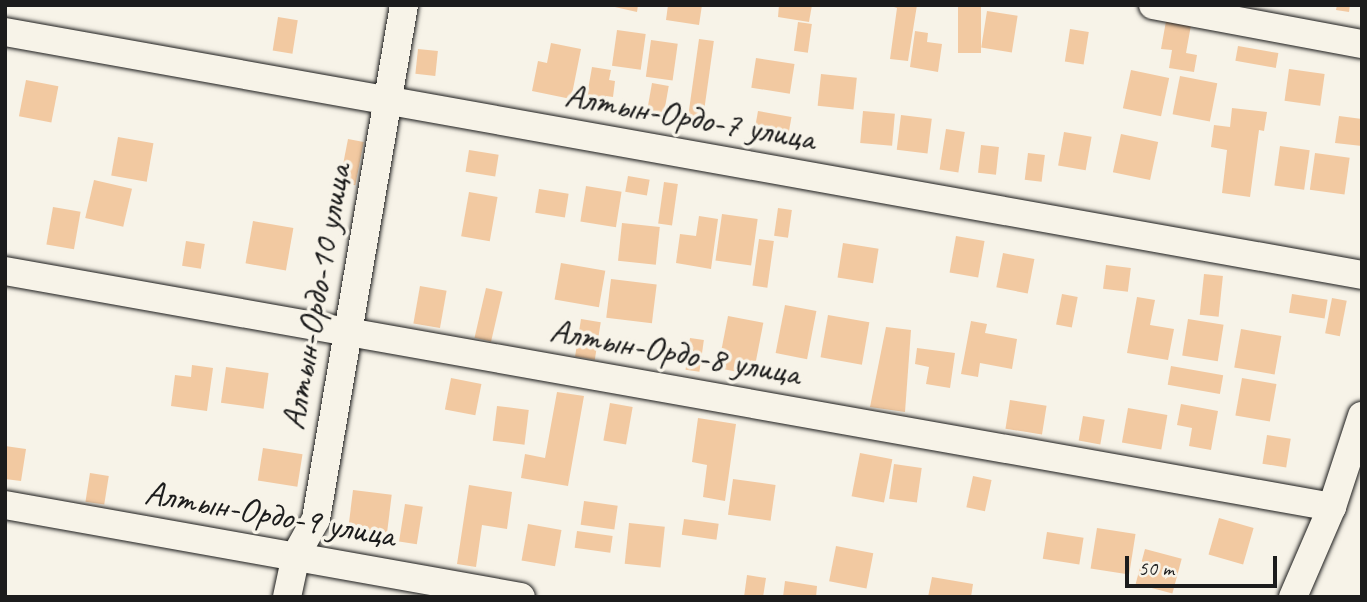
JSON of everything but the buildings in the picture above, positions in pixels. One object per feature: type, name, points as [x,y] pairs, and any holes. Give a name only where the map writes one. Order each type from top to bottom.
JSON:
[{"type":"street","name":"Алтын-Ордо-10 улица","points":[[287,597],[296,555],[316,519],[404,5]]},
{"type":"street","points":[[1153,5],[1362,44]]},
{"type":"street","name":"Алтын-Ордо-7 улица","points":[[5,32],[1362,275]]},
{"type":"street","name":"Алтын-Ордо-8 улица","points":[[5,271],[1332,507]]},
{"type":"street","points":[[1293,597],[1332,507],[1362,416]]},
{"type":"street","name":"Алтын-Ордо-9 улица","points":[[5,505],[296,555],[489,594],[522,597]]}]
